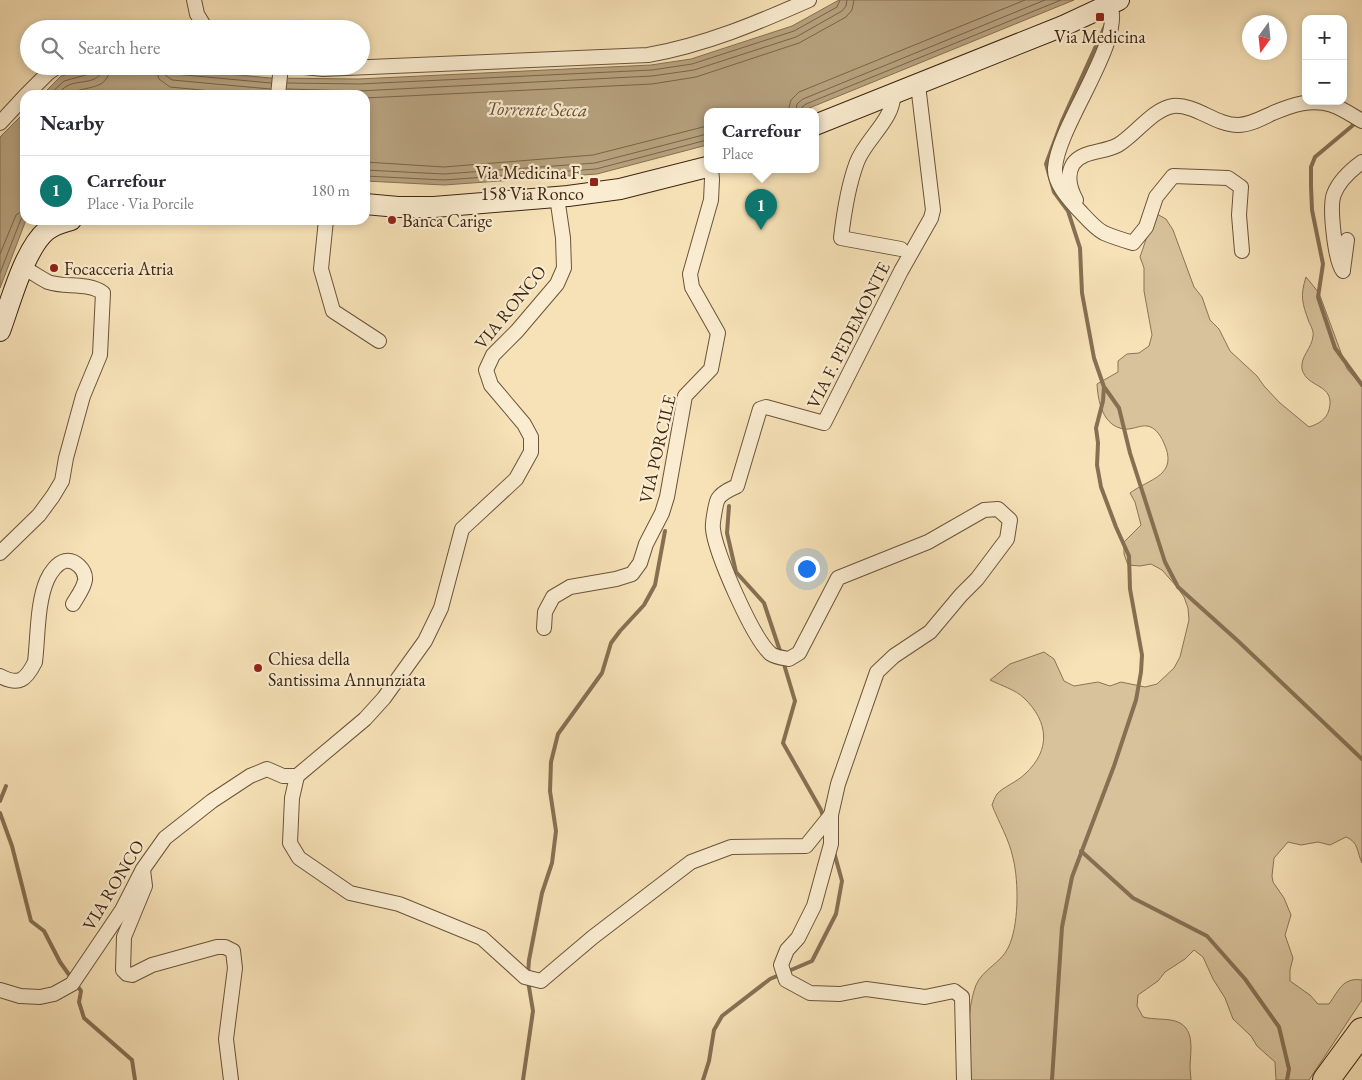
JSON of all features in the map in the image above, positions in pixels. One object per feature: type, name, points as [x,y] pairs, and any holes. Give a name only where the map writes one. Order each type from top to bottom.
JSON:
[{"type":"highway","points":[[1326,1080],[1362,1031]]},
{"type":"main road","points":[[819,123],[1063,26],[1115,2]]},
{"type":"main road","points":[[370,204],[434,207],[557,197],[620,189],[704,168]]},
{"type":"main road","points":[[0,331],[27,259],[46,231],[57,225]]},
{"type":"street","points":[[194,0],[197,14],[201,20]]},
{"type":"street","points":[[370,67],[648,55],[691,46],[750,26],[809,0]]},
{"type":"street","points":[[1115,2],[1114,20],[1103,52],[1060,147],[1055,168],[1056,176],[1066,196],[1102,232],[1133,243],[1146,227],[1156,197],[1174,176],[1228,178],[1241,186],[1242,251]]},
{"type":"street","points":[[32,90],[46,75]]},
{"type":"street","points":[[279,90],[280,75]]},
{"type":"street","name":"VIA F. PEDEMONTE","points":[[918,85],[933,210],[930,218],[901,271],[824,424],[766,407],[760,409],[737,486],[717,500],[713,528],[721,556],[739,602],[760,641],[772,655],[789,659],[799,653],[838,578],[928,542],[984,510],[998,508],[1010,520],[1007,539],[977,579],[930,632],[894,656],[877,672],[838,784],[831,815],[831,844],[814,906],[798,938],[787,950],[782,965],[786,980],[810,993],[840,994],[866,989],[925,997],[954,992],[962,997],[964,1080]]},
{"type":"street","name":"VIA F. PEDEMONTE","points":[[893,94],[892,108],[857,161],[845,204],[841,238],[902,249]]},
{"type":"street","points":[[0,122],[20,102]]},
{"type":"street","points":[[1080,211],[1072,192],[1069,178],[1072,166],[1084,156],[1116,146],[1157,113],[1171,107],[1187,107],[1227,124],[1236,125],[1252,122],[1291,105],[1325,103],[1333,105],[1362,121]]},
{"type":"street","points":[[1347,240],[1343,271],[1339,266],[1336,256],[1332,197],[1345,177],[1362,162]]},
{"type":"street","name":"VIA PORCILE","points":[[544,628],[545,612],[553,597],[570,587],[616,579],[632,574],[640,563],[652,529],[662,513],[667,497],[685,396],[711,369],[718,333],[692,287],[690,274],[711,200],[711,173]]},
{"type":"street","name":"VIA RONCO","points":[[0,990],[20,996],[40,997],[54,994],[72,984],[122,910],[143,869],[165,838],[212,801],[250,776],[267,769],[283,776],[297,776],[365,719],[384,698],[425,641],[441,608],[462,529],[516,479],[531,452],[531,436],[524,424],[491,385],[486,370],[493,355],[517,331],[557,284],[564,268],[563,238],[557,197]]},
{"type":"street","points":[[325,225],[321,269],[333,310],[379,341]]},
{"type":"street","points":[[0,553],[39,514],[62,481],[66,458],[83,396],[100,355],[103,293],[90,288],[49,282],[24,268]]},
{"type":"street","points":[[0,676],[18,681],[26,678],[32,669],[35,662],[40,613],[47,580],[54,569],[66,561],[72,561],[78,565],[86,577],[73,604]]},
{"type":"street","points":[[297,776],[292,798],[290,843],[299,858],[350,893],[399,904],[482,938],[525,977],[541,981],[593,936],[691,862],[731,847],[806,846],[831,815]]},
{"type":"street","points":[[143,869],[145,886],[124,937],[123,970],[126,974],[132,975],[152,965],[217,947],[225,947],[232,951],[235,968],[226,1039],[231,1080]]},
{"type":"shaded area","points":[[1155,213],[1166,219],[1173,230],[1194,287],[1202,297],[1210,320],[1219,329],[1230,351],[1257,376],[1280,403],[1309,427],[1321,421],[1329,410],[1330,401],[1325,390],[1309,380],[1302,369],[1303,360],[1311,345],[1313,334],[1303,300],[1306,277],[1319,293],[1347,369],[1362,386],[1362,863],[1355,845],[1346,837],[1330,845],[1318,842],[1301,845],[1288,842],[1274,858],[1272,876],[1273,882],[1284,898],[1291,915],[1285,935],[1293,958],[1290,981],[1310,995],[1318,1004],[1329,1004],[1339,989],[1346,983],[1362,980],[1362,1000],[1309,1080],[1276,1080],[1275,1062],[1257,1046],[1251,1036],[1233,1019],[1225,998],[1213,979],[1203,957],[1194,950],[1185,959],[1165,972],[1158,981],[1138,995],[1137,1006],[1143,1017],[1178,1022],[1187,1030],[1191,1042],[1191,1080],[970,1080],[969,1020],[976,985],[979,979],[1001,958],[1008,948],[1012,939],[1016,917],[1017,891],[1013,858],[992,805],[1000,791],[1022,777],[1033,765],[1043,746],[1044,736],[1038,717],[1024,698],[990,680],[1010,664],[1044,652],[1054,659],[1064,681],[1074,686],[1098,682],[1110,686],[1121,682],[1145,687],[1157,684],[1174,668],[1180,657],[1189,620],[1188,608],[1184,597],[1162,570],[1151,564],[1140,566],[1128,565],[1124,554],[1124,542],[1141,525],[1135,502],[1130,493],[1154,479],[1165,469],[1168,462],[1163,441],[1157,432],[1150,427],[1124,429],[1111,423],[1106,418],[1100,405],[1097,384],[1118,372],[1118,361],[1127,354],[1139,353],[1149,346],[1152,335],[1144,291],[1144,268],[1140,257]]},
{"type":"water","name":"Torrente Secca","points":[[839,0],[1074,0],[809,108],[704,108],[704,146],[597,174],[444,185],[370,181],[370,90],[47,90],[61,76],[65,75],[240,75],[270,78],[358,79],[651,65],[691,59],[792,26]]},
{"type":"water","points":[[20,117],[20,225],[24,225],[0,288],[0,137]]},
{"type":"waterway","points":[[1052,1080],[1062,927],[1072,877],[1114,766],[1136,700],[1142,655],[1130,589],[1129,556],[1101,487],[1097,465],[1098,443],[1096,428],[1103,401],[1104,387],[1094,358],[1082,293],[1080,248],[1068,211],[1054,192],[1046,164],[1062,121],[1105,26]]},
{"type":"waterway","points":[[1358,121],[1315,157],[1311,167],[1311,186],[1312,210],[1323,264],[1318,297],[1335,348],[1362,385]]},
{"type":"waterway","points":[[1105,388],[1119,408],[1130,453],[1165,562],[1178,587],[1238,641],[1362,759]]},
{"type":"waterway","points":[[729,506],[727,533],[736,572],[764,603],[781,654]]},
{"type":"waterway","points":[[528,974],[542,893],[552,863],[556,831],[550,791],[551,762],[558,734],[602,673],[611,643],[644,605],[655,585],[665,531]]},
{"type":"waterway","points":[[783,661],[795,701],[783,743],[821,810],[824,819]]},
{"type":"waterway","points":[[0,801],[6,786]]},
{"type":"waterway","points":[[0,813],[12,846],[31,921],[44,931],[60,962],[72,979]]},
{"type":"waterway","points":[[1081,851],[1133,898],[1207,936],[1245,979],[1279,1027],[1289,1069],[1287,1080]]},
{"type":"waterway","points":[[703,1080],[709,1061],[714,1030],[722,1016],[770,979],[812,961],[836,914],[842,881],[834,852]]},
{"type":"waterway","points":[[523,1080],[533,1011],[528,981]]},
{"type":"waterway","points":[[76,984],[81,991],[79,1002],[84,1018],[132,1060],[135,1080]]},
{"type":"place","name":"Via Medicina","points":[[1100,17]]},
{"type":"place","name":"Via Medicina F. 158 Via Ronco","points":[[594,182]]},
{"type":"place","name":"Banca Carige","points":[[392,220]]},
{"type":"place","name":"Carrefour","points":[[761,230]]},
{"type":"place","name":"Focacceria Atria","points":[[54,268]]},
{"type":"place","name":"Chiesa della Santissima Annunziata","points":[[258,668]]}]
